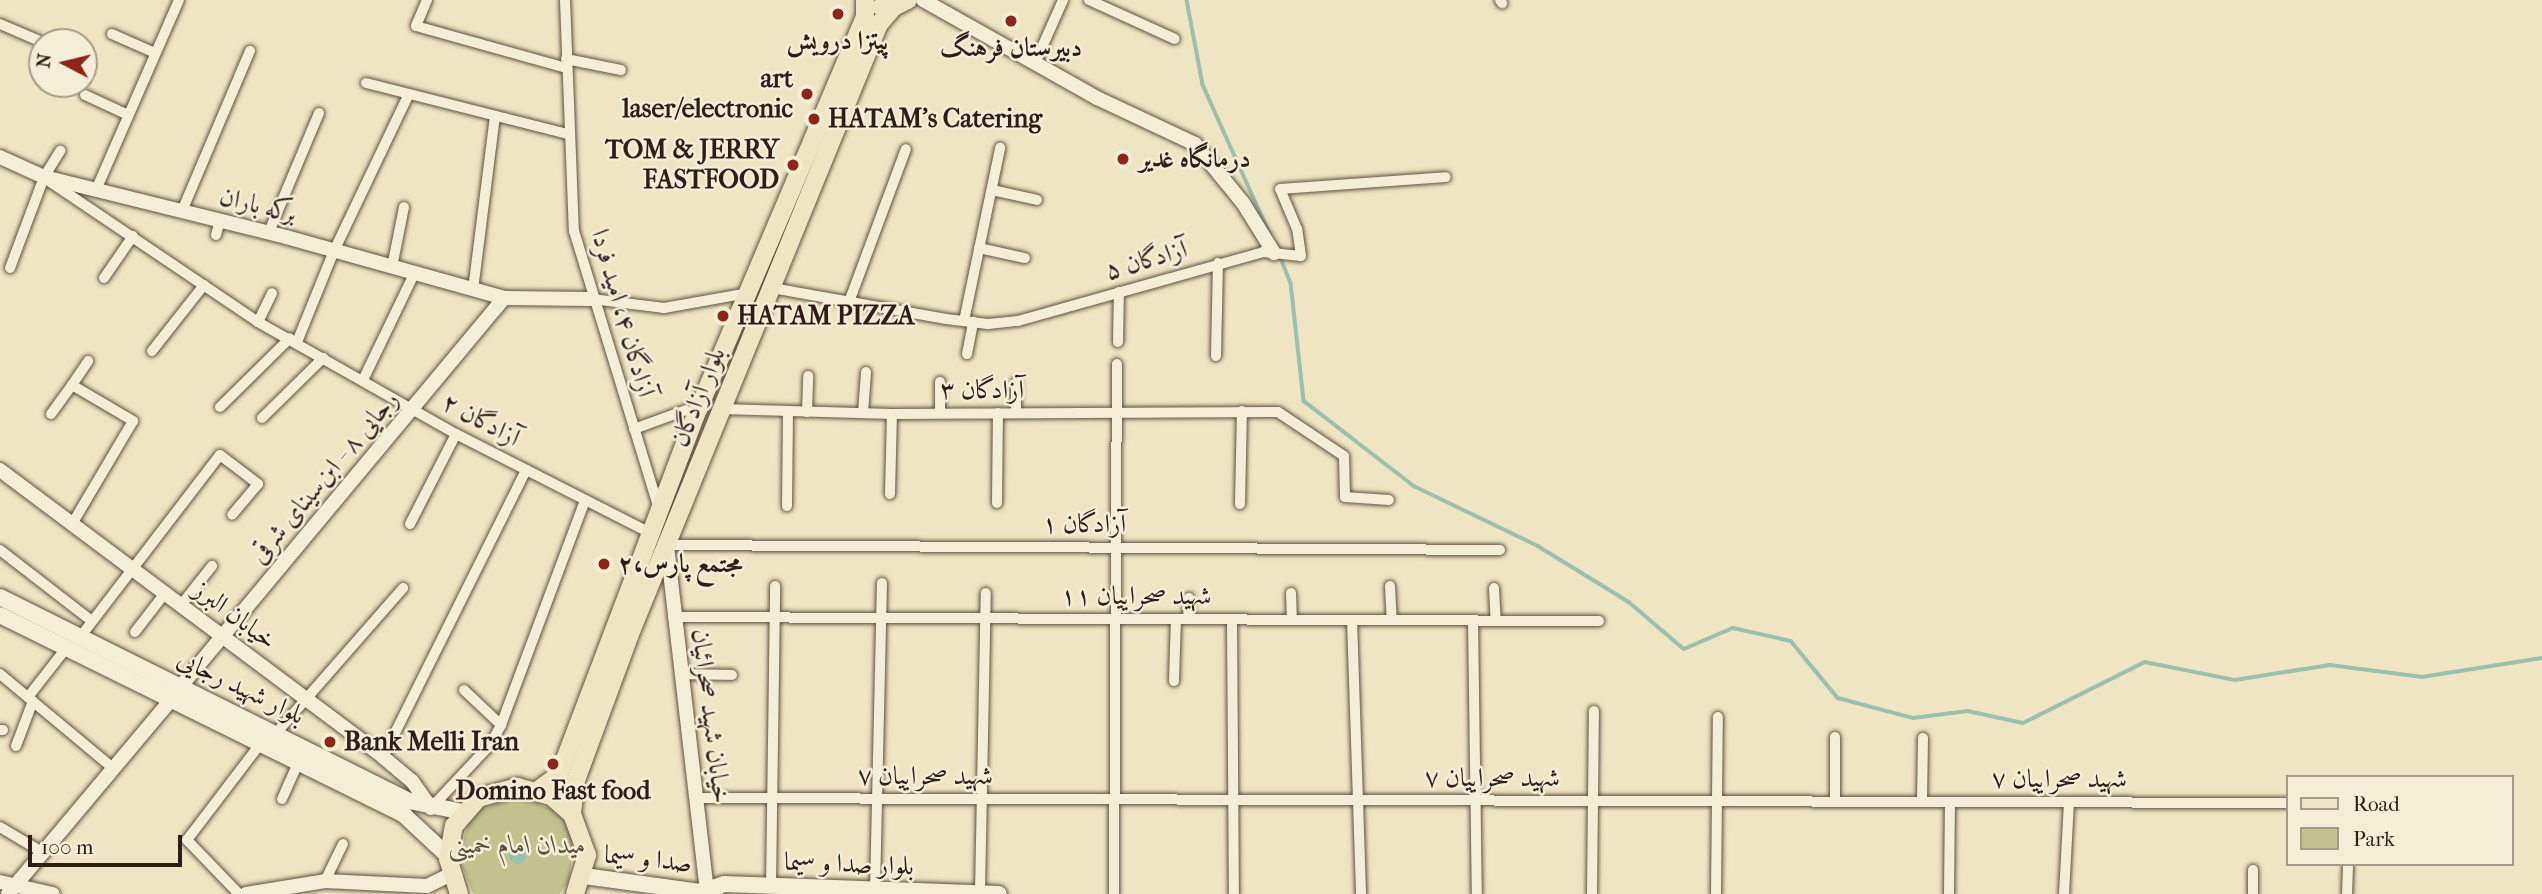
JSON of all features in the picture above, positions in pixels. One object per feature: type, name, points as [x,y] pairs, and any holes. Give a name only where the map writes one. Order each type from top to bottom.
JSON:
[{"type":"main road","points":[[867,0],[900,4]]},
{"type":"main road","name":"بلوار آزادگان","points":[[572,814],[575,783],[628,618],[650,533],[721,356],[865,16],[867,0]]},
{"type":"main road","name":"بلوار آزادگان","points":[[538,790],[559,775],[628,618],[667,545],[879,24],[900,4]]},
{"type":"main road","points":[[721,356],[740,363]]},
{"type":"main road","name":"بلوار شهید رجایی","points":[[0,597],[431,808],[463,812]]},
{"type":"main road","name":"بلوار شهید رجایی","points":[[0,615],[404,815],[448,856]]},
{"type":"main road","points":[[171,700],[181,686]]},
{"type":"main road","points":[[459,894],[450,875],[448,856],[454,826],[463,812],[497,789],[538,790],[572,814],[587,855],[584,876],[575,894]]},
{"type":"main road","name":"صدا و سیما","points":[[584,876],[710,893]]},
{"type":"main road","name":"بلوار صدا و سیما","points":[[710,893],[724,884],[999,894]]},
{"type":"street","points":[[96,190],[179,0]]},
{"type":"street","points":[[427,0],[415,26],[566,64],[621,70]]},
{"type":"street","name":"آزادگان ۴، امید فردا","points":[[565,0],[568,134],[574,231],[592,299],[659,509]]},
{"type":"street","points":[[923,0],[1035,63],[1195,144],[1243,203],[1274,253]]},
{"type":"street","points":[[1035,63],[1063,0]]},
{"type":"street","points":[[1089,0],[1175,40]]},
{"type":"street","points":[[0,24],[28,36]]},
{"type":"street","points":[[112,34],[156,53]]},
{"type":"street","points":[[182,211],[250,51]]},
{"type":"street","points":[[366,83],[568,134]]},
{"type":"street","points":[[219,407],[294,340],[318,298],[334,251],[409,94]]},
{"type":"street","points":[[91,98],[128,116]]},
{"type":"street","points":[[269,232],[319,113]]},
{"type":"street","points":[[473,290],[495,117]]},
{"type":"street","points":[[967,354],[968,321],[979,248],[1000,148]]},
{"type":"street","points":[[849,302],[906,149]]},
{"type":"street","points":[[10,268],[44,177],[61,152]]},
{"type":"street","name":"برکه باران","points":[[0,157],[44,177],[182,211],[218,228],[269,232],[504,298],[592,299]]},
{"type":"street","name":"آزادگان ۲","points":[[44,177],[257,322],[364,378],[456,434],[650,533]]},
{"type":"street","name":"آزادگان ۵","points":[[772,288],[968,321],[1018,321],[1218,263],[1274,253],[1301,256],[1303,248],[1280,189],[1446,177]]},
{"type":"street","points":[[992,190],[1037,200]]},
{"type":"street","points":[[392,267],[404,207]]},
{"type":"street","points":[[104,278],[133,236]]},
{"type":"street","points":[[979,248],[1025,258]]},
{"type":"street","points":[[1216,356],[1218,263]]},
{"type":"street","points":[[364,378],[414,274]]},
{"type":"street","points":[[152,351],[204,285]]},
{"type":"street","points":[[1118,342],[1119,292]]},
{"type":"street","points":[[257,322],[272,293]]},
{"type":"street","points":[[592,299],[664,308],[748,293]]},
{"type":"street","name":"رجایی ۸ - ابن‌سینای شرقی","points":[[181,686],[504,298]]},
{"type":"street","points":[[262,418],[323,358]]},
{"type":"street","points":[[51,414],[88,361]]},
{"type":"street","points":[[1114,894],[1113,547],[1117,364]]},
{"type":"street","points":[[863,413],[866,372]]},
{"type":"street","points":[[807,412],[808,376]]},
{"type":"street","points":[[940,383],[940,413]]},
{"type":"street","points":[[1016,383],[1016,412]]},
{"type":"street","points":[[72,385],[133,421],[72,524]]},
{"type":"street","name":"آزادگان ۳","points":[[721,409],[892,414],[1278,412],[1345,456],[1345,497],[1389,500]]},
{"type":"street","points":[[634,429],[686,410]]},
{"type":"street","points":[[787,506],[788,411]]},
{"type":"street","points":[[1240,504],[1242,411]]},
{"type":"street","points":[[997,503],[998,413]]},
{"type":"street","points":[[890,494],[892,414]]},
{"type":"street","points":[[410,524],[456,434]]},
{"type":"street","points":[[81,636],[220,455],[258,484],[232,514]]},
{"type":"street","name":"خیابان البرز","points":[[0,470],[383,757],[412,781],[431,808]]},
{"type":"street","points":[[383,757],[526,470]]},
{"type":"street","points":[[431,808],[490,745],[501,725],[585,500]]},
{"type":"street","name":"آزادگان ۱","points":[[667,545],[1500,550]]},
{"type":"street","name":"خیابان شهید صحرائیان","points":[[667,545],[673,617],[710,893]]},
{"type":"street","points":[[0,550],[92,621]]},
{"type":"street","points":[[181,605],[212,566]]},
{"type":"street","points":[[875,890],[880,799],[882,583]]},
{"type":"street","points":[[771,885],[778,617],[775,586]]},
{"type":"street","points":[[1390,586],[1392,620]]},
{"type":"street","points":[[278,731],[304,698],[403,588]]},
{"type":"street","points":[[1494,588],[1496,621]]},
{"type":"street","points":[[135,632],[165,593]]},
{"type":"street","points":[[980,893],[986,593]]},
{"type":"street","points":[[1291,593],[1293,620]]},
{"type":"street","points":[[1174,681],[1182,619],[1189,598]]},
{"type":"street","name":"شهید صحراییان ۱۱","points":[[673,617],[1598,621]]},
{"type":"street","points":[[1232,619],[1237,800],[1234,894]]},
{"type":"street","points":[[1352,620],[1361,894]]},
{"type":"street","points":[[1473,621],[1477,894]]},
{"type":"street","points":[[16,746],[30,699],[67,647]]},
{"type":"street","points":[[0,674],[113,768]]},
{"type":"street","points":[[682,674],[732,674]]},
{"type":"street","points":[[464,690],[501,725]]},
{"type":"street","points":[[12,890],[171,700]]},
{"type":"street","points":[[1592,894],[1594,711]]},
{"type":"street","points":[[1716,894],[1718,717]]},
{"type":"street","points":[[1835,801],[1836,737]]},
{"type":"street","points":[[1922,802],[1923,738]]},
{"type":"street","points":[[239,894],[187,840],[261,743]]},
{"type":"street","points":[[282,799],[299,761]]},
{"type":"street","name":"شهید صحراییان ۷","points":[[696,798],[2286,803]]},
{"type":"street","points":[[1949,894],[1950,802]]},
{"type":"street","points":[[2064,894],[2069,802]]},
{"type":"street","points":[[0,827],[42,852]]},
{"type":"street","points":[[325,881],[343,844]]},
{"type":"street","points":[[2347,894],[2348,866]]},
{"type":"street","points":[[2253,870],[2253,894]]},
{"type":"street","points":[[246,894],[325,881],[427,886],[450,875]]},
{"type":"street","points":[[0,882],[12,890],[53,894]]},
{"type":"green space","points":[[724,372],[637,606],[646,566],[710,396]]},
{"type":"green space","name":"میدان امام خمینی","points":[[518,797],[554,810],[566,824],[574,842],[569,880],[560,894],[473,894],[459,859],[468,823],[481,809]]},
{"type":"shaded area","points":[[518,846],[524,849],[527,855],[524,861],[518,864],[512,861],[509,855],[512,849]]},
{"type":"waterway","points":[[1187,0],[1203,85],[1271,236]]},
{"type":"waterway","points":[[1280,256],[1291,283],[1304,401],[1414,486],[1538,546],[1629,602],[1684,649],[1733,628],[1791,641],[1838,698],[1913,718],[1968,711],[2023,723],[2145,662],[2235,680],[2330,665],[2422,677],[2542,658]]},
{"type":"place","name":"پیتزا درویش","points":[[838,14]]},
{"type":"place","name":"دبیرستان فرهنگ","points":[[1011,21]]},
{"type":"place","name":"art laser/electronic","points":[[807,94]]},
{"type":"place","name":"HATAM's Catering","points":[[814,119]]},
{"type":"place","name":"درمانگاه غدیر","points":[[1123,159]]},
{"type":"place","name":"TOM & JERRY FASTFOOD","points":[[793,165]]},
{"type":"place","name":"HATAM PIZZA","points":[[723,316]]},
{"type":"place","name":"۲،مجتمع پارس","points":[[604,564]]},
{"type":"place","name":"Bank Melli Iran","points":[[330,742]]},
{"type":"place","name":"Domino Fast food","points":[[553,764]]}]
